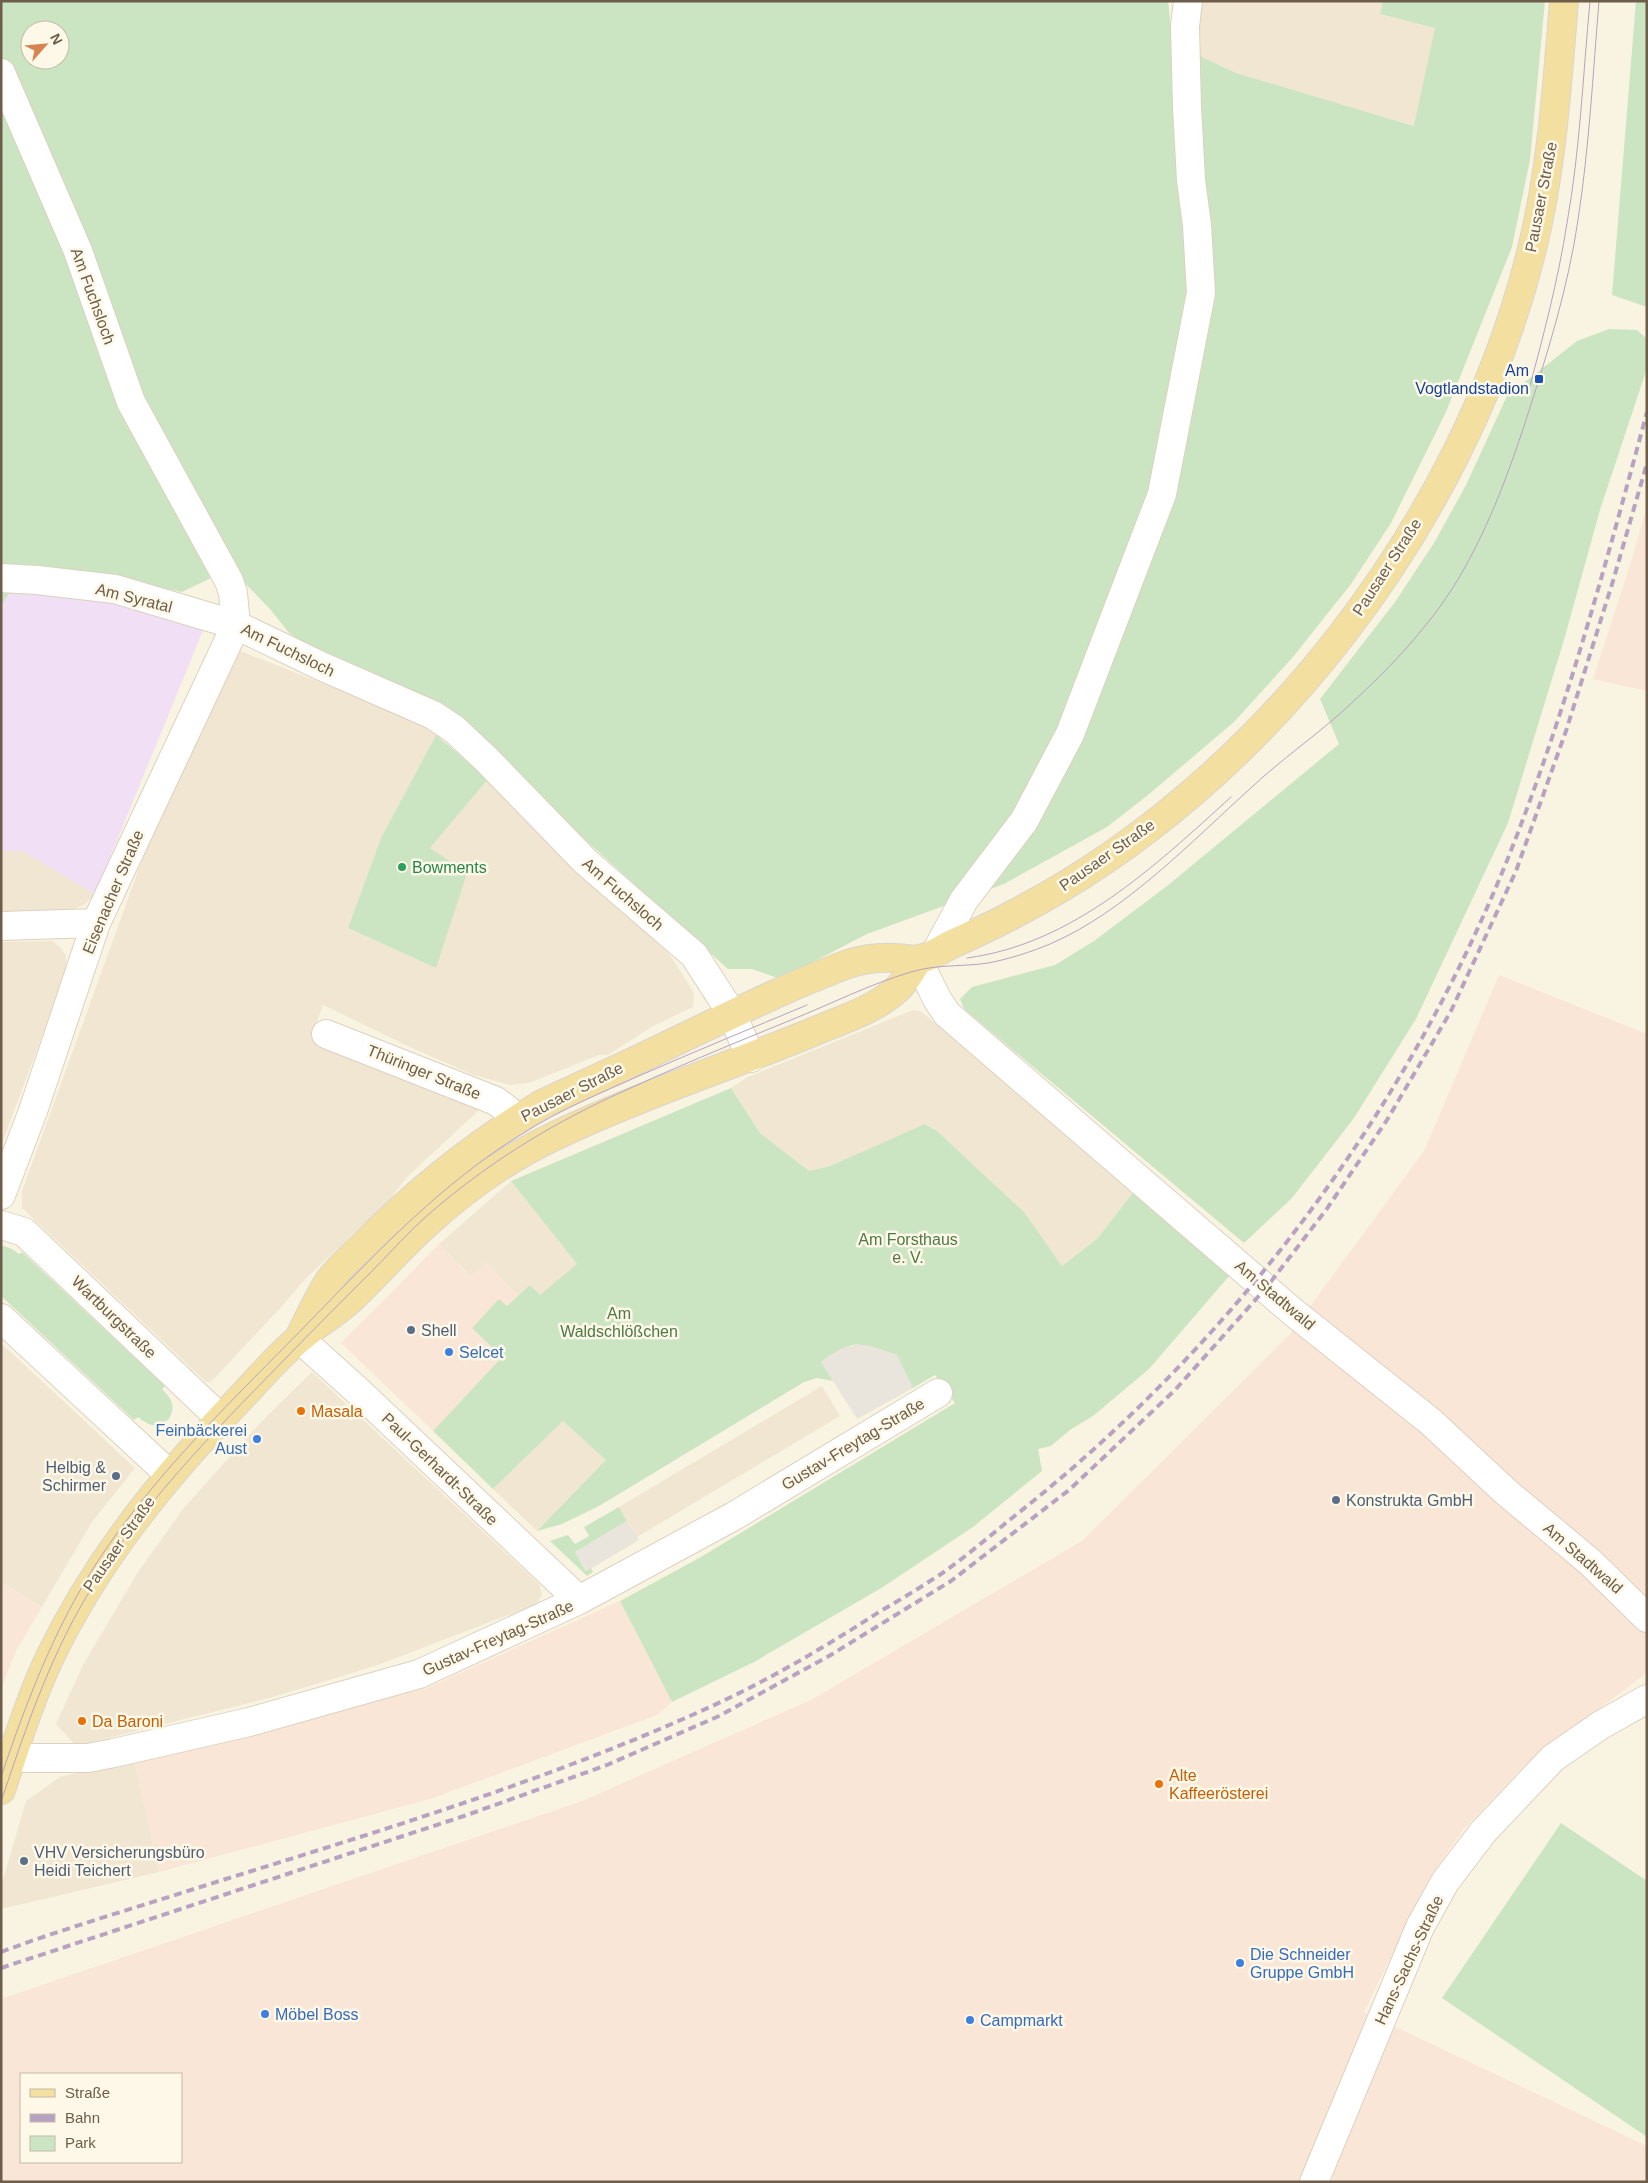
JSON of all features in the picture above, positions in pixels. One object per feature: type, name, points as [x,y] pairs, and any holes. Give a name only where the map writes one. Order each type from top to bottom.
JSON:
[{"type":"main road","name":"Pausaer Straße","points":[[1,1790],[7,1754],[49,1659],[79,1600],[111,1549],[170,1475],[221,1419],[300,1338],[349,1301],[433,1218],[498,1168],[556,1135],[690,1079],[751,1058],[873,1006],[896,990],[927,956],[1018,912],[1079,877],[1157,821],[1241,748],[1312,673],[1372,595],[1413,532],[1463,440],[1502,349],[1531,253],[1551,149],[1564,1]]},
{"type":"main road","name":"Pausaer Straße","points":[[300,1338],[313,1310],[331,1279],[384,1225],[447,1168],[542,1104],[732,1014],[852,962],[882,958],[927,956]]},
{"type":"street","name":"Pausaer Straße","points":[[927,956],[964,900],[1024,821],[1070,734],[1162,494],[1201,293],[1187,108],[1185,26],[1188,1]]},
{"type":"street","name":"Am Fuchsloch","points":[[1,73],[78,251],[131,402],[229,581],[233,593],[236,626],[433,716],[454,730],[486,759],[586,862],[694,955],[732,1014],[751,1058]]},
{"type":"street","name":"Am Syratal","points":[[1,578],[37,580],[115,590],[236,626]]},
{"type":"street","name":"Eisenacher Straße","points":[[1,1195],[32,1111],[96,923],[236,626]]},
{"type":"street","points":[[1,926],[96,923]]},
{"type":"street","name":"Am Stadtwald","points":[[927,956],[937,999],[947,1014],[1293,1312],[1431,1422],[1506,1492],[1590,1562],[1647,1618]]},
{"type":"street","name":"Thüringer Straße","points":[[326,1034],[496,1101],[510,1112],[515,1121]]},
{"type":"street","name":"Wartburgstraße","points":[[1,1225],[24,1232],[221,1419]]},
{"type":"street","points":[[1,1318],[170,1475]]},
{"type":"street","name":"Paul-Gerhardt-Straße","points":[[300,1338],[580,1600]]},
{"type":"street","name":"Gustav-Freytag-Straße","points":[[7,1754],[88,1758],[114,1754],[248,1722],[418,1674],[580,1600],[734,1516],[938,1393]]},
{"type":"street","name":"Hans-Sachs-Straße","points":[[1314,2182],[1420,1927],[1445,1882],[1483,1832],[1553,1758],[1601,1725],[1647,1699]]},
{"type":"shaded area","points":[[1199,1],[1383,1],[1380,14],[1436,28],[1415,126],[1236,73],[1200,56]]},
{"type":"shaded area","points":[[1647,506],[1647,691],[1593,679]]},
{"type":"shaded area","points":[[13,587],[80,592],[206,623],[95,894],[22,851],[1,851],[1,606]]},
{"type":"shaded area","points":[[233,648],[359,698],[425,727],[436,735],[381,838],[348,928],[436,968],[429,848],[488,779],[670,955],[694,993],[693,1007],[653,1026],[608,1055],[599,1055],[529,1083],[510,1085],[471,1074],[323,1005],[312,1035],[478,1104],[478,1111],[406,1178],[388,1202],[307,1277],[211,1382],[206,1382],[22,1208],[22,1191],[177,764]]},
{"type":"shaded area","points":[[1,851],[22,851],[95,894],[85,904],[74,909],[51,912],[1,912]]},
{"type":"shaded area","points":[[52,941],[60,947],[66,956],[67,969],[1,1146],[1,942]]},
{"type":"shaded area","points":[[1499,975],[1647,1034],[1647,1670],[1644,1675],[1524,1766],[1462,1831],[1429,1879],[1364,2012],[1647,2146],[1647,2182],[1,2182],[1,1999],[582,1801],[811,1700],[1082,1541],[1289,1335],[1424,1151]]},
{"type":"shaded area","points":[[913,1010],[922,1012],[1134,1191],[1098,1238],[1062,1266],[1024,1212],[937,1131],[926,1124],[830,1166],[809,1171],[760,1133],[731,1088],[748,1077]]},
{"type":"shaded area","points":[[511,1181],[577,1264],[540,1296],[530,1285],[518,1296],[486,1263],[471,1277],[439,1244]]},
{"type":"shaded area","points":[[439,1244],[470,1277],[486,1262],[518,1296],[507,1306],[500,1300],[472,1328],[502,1357],[433,1431],[341,1343]]},
{"type":"shaded area","points":[[1,1343],[135,1468],[92,1522],[42,1607],[1,1582]]},
{"type":"shaded area","points":[[863,1344],[897,1355],[913,1388],[857,1419],[821,1362],[842,1347]]},
{"type":"shaded area","points":[[312,1372],[539,1584],[542,1594],[537,1604],[378,1665],[273,1697],[76,1746],[56,1724],[83,1665],[138,1572],[183,1509],[259,1424]]},
{"type":"shaded area","points":[[822,1386],[840,1416],[637,1537],[619,1507]]},
{"type":"shaded area","points":[[563,1421],[607,1460],[537,1531],[493,1489]]},
{"type":"shaded area","points":[[627,1521],[639,1540],[587,1571],[575,1552]]},
{"type":"shaded area","points":[[1,1582],[42,1607],[16,1651],[1,1689]]},
{"type":"shaded area","points":[[620,1601],[672,1702],[657,1715],[430,1799],[159,1872],[134,1759],[424,1689]]},
{"type":"shaded area","points":[[134,1759],[159,1872],[1,1909],[1,1886],[26,1801],[60,1777]]},
{"type":"green space","points":[[1,1],[1168,1],[1173,50],[1200,56],[1236,73],[1414,126],[1435,28],[1380,14],[1383,1],[1545,1],[1530,160],[1512,247],[1446,412],[1391,523],[1351,584],[1293,657],[1234,722],[1107,827],[1004,884],[867,934],[780,979],[752,969],[728,969],[478,743],[335,663],[289,633],[270,609],[238,576],[215,576],[182,592],[129,581],[13,587],[1,606]]},
{"type":"green space","points":[[1636,1],[1647,1],[1647,307],[1612,295]]},
{"type":"green space","points":[[1609,329],[1637,330],[1647,339],[1647,368],[1600,510],[1564,640],[1508,823],[1416,1019],[1354,1118],[1292,1198],[1244,1243],[964,1009],[960,999],[972,987],[1055,965],[1094,941],[1167,886],[1339,744],[1320,699],[1395,602],[1434,543],[1466,485],[1507,396],[1577,341]]},
{"type":"green space","points":[[436,735],[488,779],[430,848],[467,873],[436,968],[348,928],[381,838]]},
{"type":"green space","name":"Am Forsthaus e. V.","points":[[731,1088],[760,1133],[809,1171],[830,1166],[925,1124],[937,1131],[1024,1212],[1062,1266],[1098,1238],[1134,1191],[1230,1275],[1149,1369],[1093,1416],[1070,1430],[1051,1446],[1038,1449],[1042,1471],[973,1527],[883,1587],[754,1662],[672,1702],[620,1601],[701,1557],[955,1403],[935,1375],[913,1388],[897,1355],[865,1345],[850,1346],[842,1349],[821,1362],[833,1381],[817,1378],[804,1382],[599,1506],[562,1524],[537,1531],[606,1460],[563,1421],[493,1489],[433,1431],[502,1357],[472,1328],[499,1299],[507,1306],[530,1285],[540,1295],[577,1264],[511,1181]]},
{"type":"green space","points":[[4,1246],[19,1254],[22,1252],[165,1386],[162,1389],[172,1403],[169,1419],[157,1425],[146,1423],[138,1417],[134,1420],[1,1296],[1,1247]]},
{"type":"green space","points":[[619,1507],[627,1521],[575,1552],[586,1571],[591,1568],[593,1572],[587,1576],[550,1541],[568,1535],[575,1544],[589,1536],[584,1527]]},
{"type":"green space","points":[[1561,1823],[1647,1881],[1647,2137],[1442,1998]]},
{"type":"tram line","points":[[1528,393],[1555,288],[1571,196],[1578,140],[1590,1]]},
{"type":"tram line","points":[[1,1802],[28,1724],[59,1648],[85,1599],[105,1566],[128,1534],[202,1445],[408,1234],[450,1196],[540,1134],[588,1108],[657,1076],[896,977],[921,969],[988,963],[1020,955],[1050,944],[1078,930],[1105,913],[1157,873],[1264,776],[1343,711],[1403,652],[1430,620],[1454,586],[1486,526],[1511,463],[1542,371],[1569,271],[1578,220],[1588,138],[1599,1]]},
{"type":"tram line","points":[[967,958],[1006,950],[1042,937],[1077,919],[1142,875],[1231,797]]},
{"type":"tram line","points":[[1,1777],[22,1717],[46,1658],[74,1600],[108,1546],[155,1485],[232,1400],[412,1219],[465,1174],[536,1125],[611,1088],[807,1005]]},
{"type":"railway","points":[[1,1952],[521,1783],[648,1734],[710,1707],[754,1686],[838,1638],[941,1574],[1096,1448],[1170,1376],[1239,1300],[1304,1220],[1363,1136],[1416,1048],[1464,957],[1506,863],[1527,808],[1566,696],[1647,412]]},
{"type":"railway","points":[[1,1968],[464,1816],[607,1765],[719,1716],[829,1656],[951,1581],[1069,1490],[1175,1390],[1266,1288],[1326,1210],[1387,1120],[1451,1011],[1516,871],[1566,731],[1613,581],[1647,463]]},
{"type":"place","name":"Am Vogtlandstadion","points":[[1539,379]]},
{"type":"place","name":"Bowments","points":[[402,867]]},
{"type":"place","name":"Shell","points":[[411,1330]]},
{"type":"place","name":"Selcet","points":[[449,1352]]},
{"type":"place","name":"Masala","points":[[301,1411]]},
{"type":"place","name":"Feinbäckerei Aust","points":[[257,1439]]},
{"type":"place","name":"Helbig & Schirmer","points":[[116,1476]]},
{"type":"place","name":"Konstrukta GmbH","points":[[1336,1500]]},
{"type":"place","name":"Da Baroni","points":[[82,1721]]},
{"type":"place","name":"Alte Kaffeerösterei","points":[[1159,1784]]},
{"type":"place","name":"VHV Versicherungsbüro Heidi Teichert","points":[[24,1861]]},
{"type":"place","name":"Die Schneider Gruppe GmbH","points":[[1240,1963]]},
{"type":"place","name":"Möbel Boss","points":[[265,2014]]},
{"type":"place","name":"Campmarkt","points":[[970,2020]]},
{"type":"park label","name":"Am Waldschlößchen","points":[[619,1322]]}]
